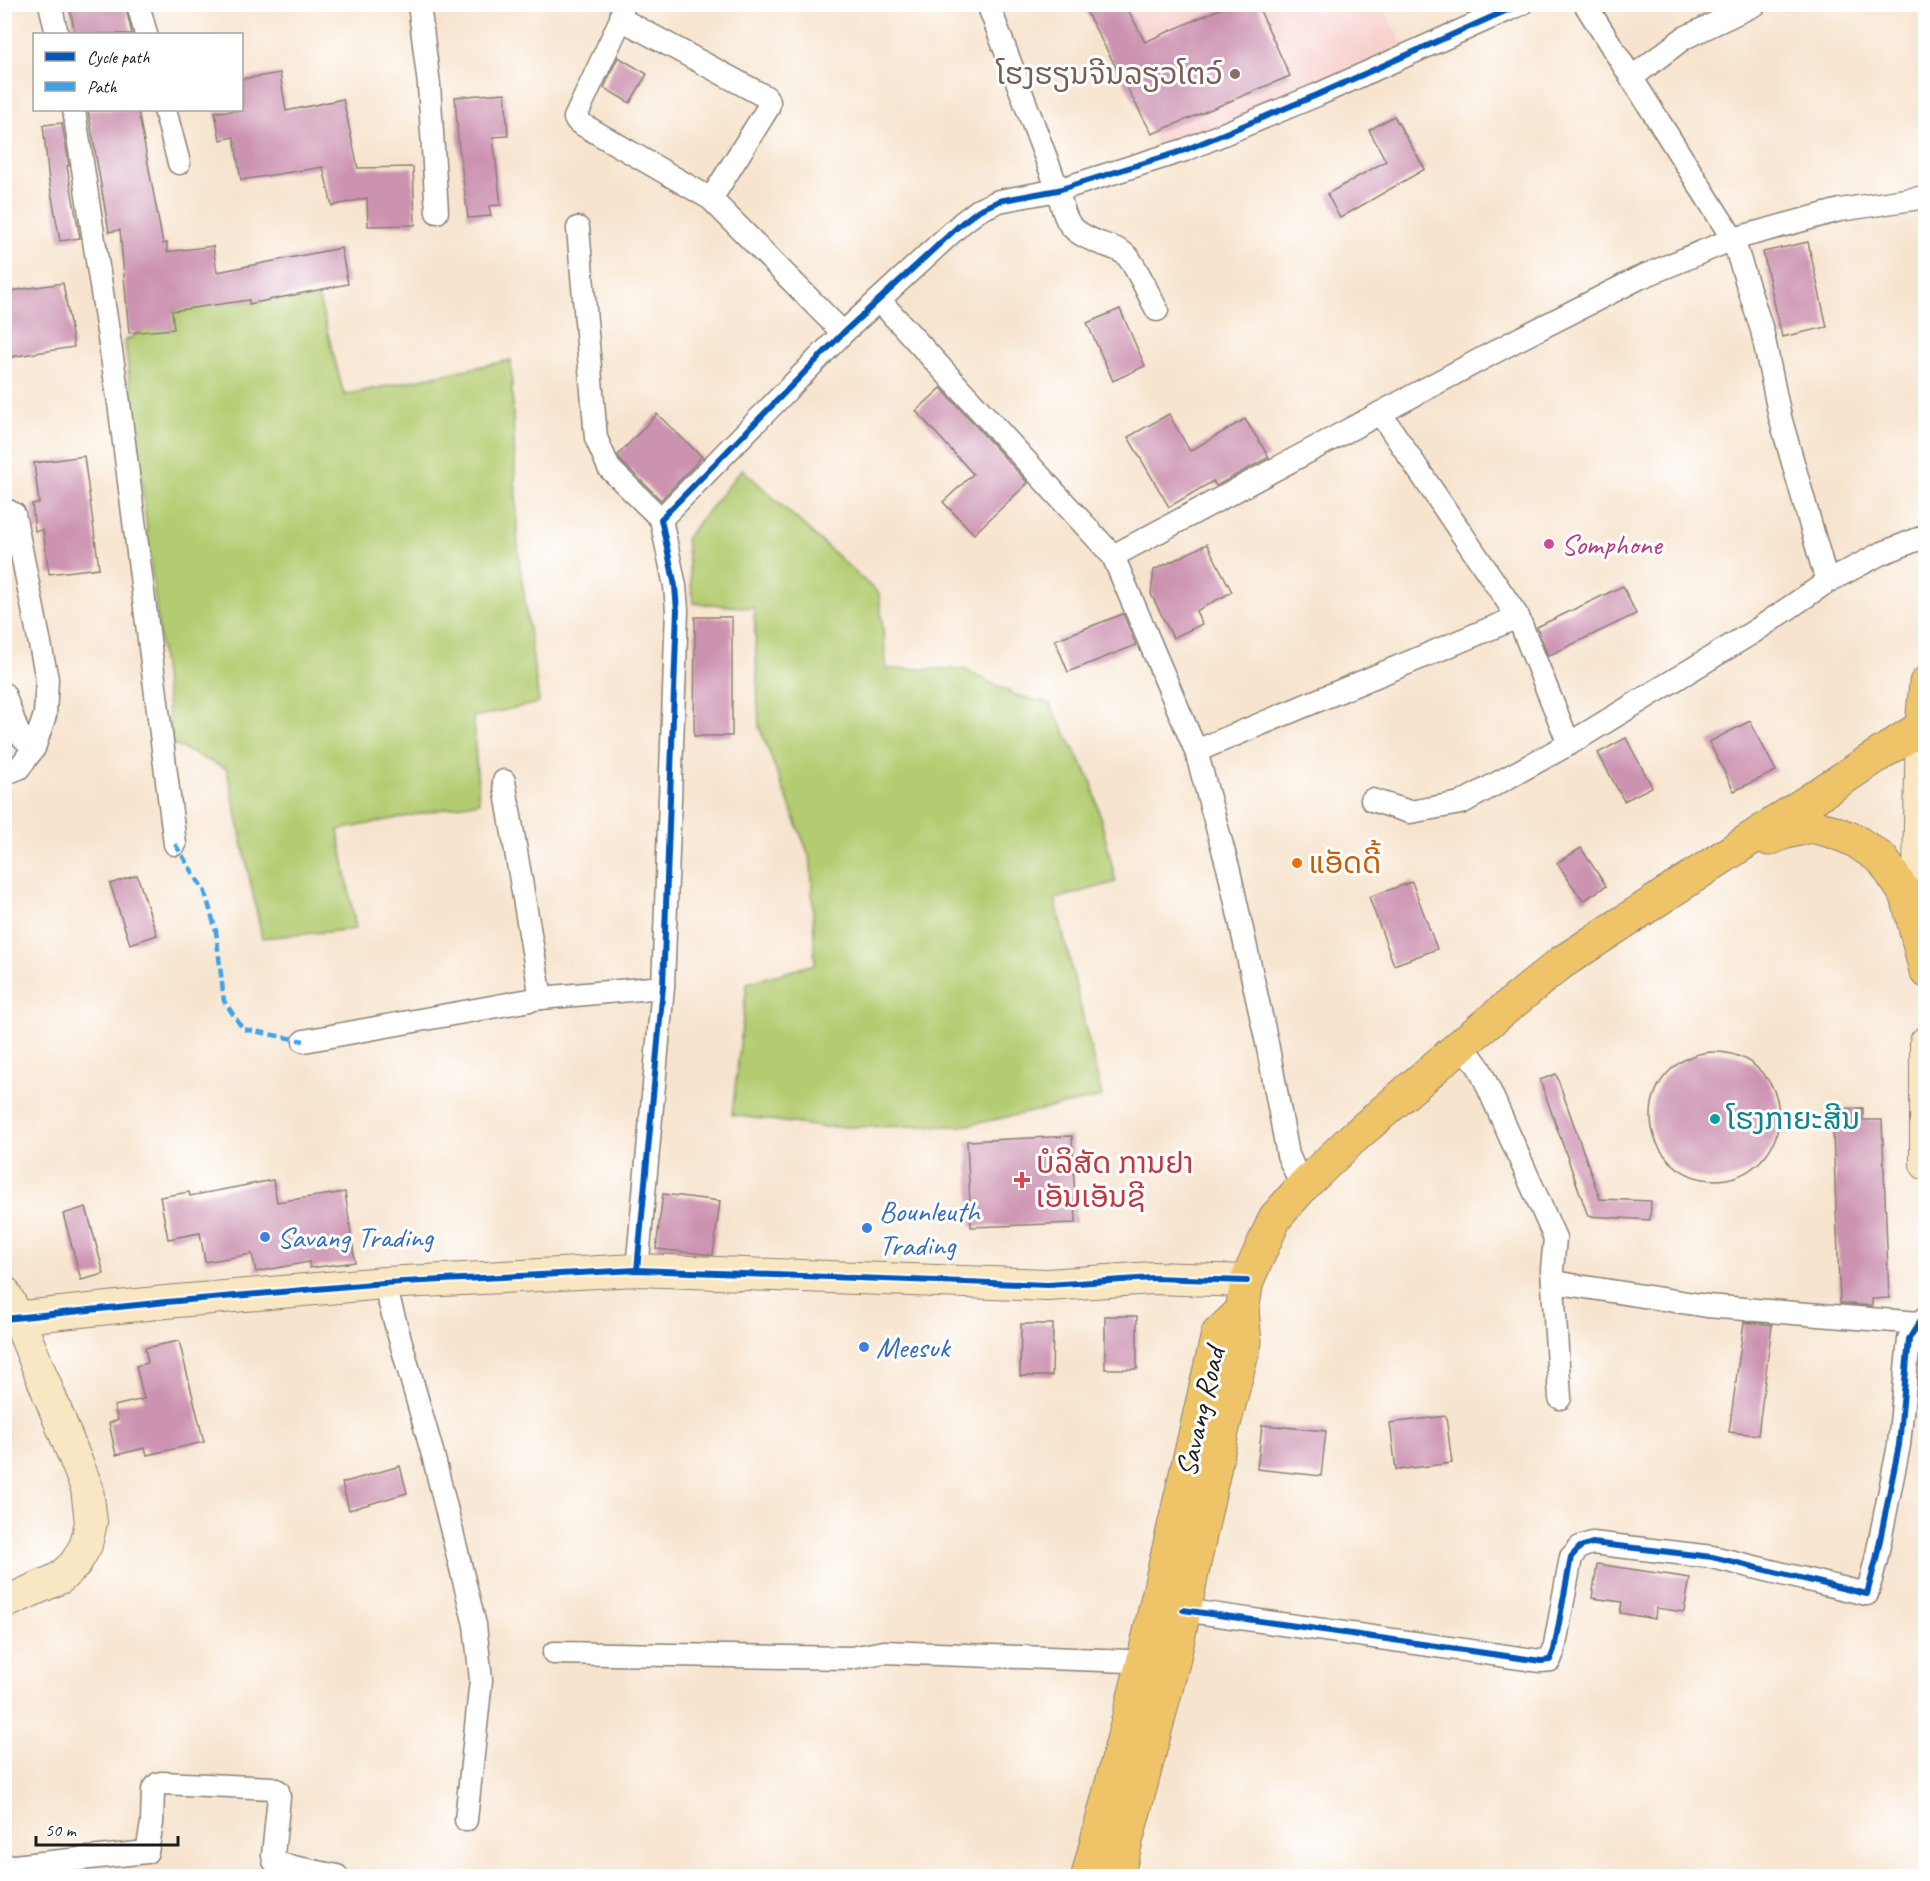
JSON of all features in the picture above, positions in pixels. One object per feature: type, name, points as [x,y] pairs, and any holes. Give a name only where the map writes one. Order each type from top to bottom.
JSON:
[{"type":"main road","points":[[1245,1296],[1275,1218],[1302,1187],[1352,1139],[1462,1044],[1561,963],[1924,725],[1926,683]]},
{"type":"main road","points":[[1702,870],[1783,833],[1811,826],[1854,840],[1882,859],[1907,896],[1926,971]]},
{"type":"main road","name":"Savang Road","points":[[1088,1876],[1158,1662],[1183,1610],[1223,1428],[1245,1342],[1245,1296]]},
{"type":"main road","name":"Savang Road","points":[[1117,1876],[1218,1334],[1245,1296]]},
{"type":"street","points":[[50,4],[57,33]]},
{"type":"street","points":[[138,4],[146,33]]},
{"type":"street","points":[[418,4],[429,86],[437,212]]},
{"type":"street","points":[[988,4],[1058,190],[1064,216],[1073,230],[1088,239],[1118,249],[1128,258],[1157,310]]},
{"type":"street","points":[[661,519],[843,333],[979,210],[999,201],[1058,190],[1185,150],[1317,95],[1521,4]]},
{"type":"street","points":[[1585,4],[1733,239],[1762,330],[1780,417],[1827,582]]},
{"type":"street","points":[[1631,78],[1684,38],[1756,4]]},
{"type":"street","points":[[711,199],[768,108],[769,102],[766,97],[622,12],[575,118],[578,122],[711,199],[843,333]]},
{"type":"street","points":[[74,111],[119,404],[175,844]]},
{"type":"street","points":[[165,111],[179,162]]},
{"type":"street","points":[[1113,556],[1517,340],[1640,278],[1733,239],[1840,210],[1926,196]]},
{"type":"street","points":[[578,228],[596,438],[609,468],[661,519],[675,586],[677,610],[663,987],[637,1270]]},
{"type":"street","points":[[879,300],[1113,556],[1196,751],[1229,871],[1267,1043],[1288,1155],[1302,1187]]},
{"type":"street","points":[[1380,413],[1518,617],[1569,744]]},
{"type":"street","points":[[4,509],[14,514],[47,678],[45,715],[34,748],[19,768],[4,774]]},
{"type":"street","points":[[1372,800],[1410,813],[1461,803],[1569,744],[1755,631],[1827,582],[1880,554],[1926,536]]},
{"type":"street","points":[[1196,751],[1518,617]]},
{"type":"street","points":[[4,694],[18,733],[34,748]]},
{"type":"street","points":[[1924,725],[1919,872],[1926,909]]},
{"type":"street","points":[[504,781],[541,998]]},
{"type":"street","points":[[304,1041],[541,998],[663,987]]},
{"type":"street","points":[[1926,1042],[1926,1164]]},
{"type":"street","points":[[1462,1044],[1480,1069],[1555,1238],[1552,1269],[1560,1398]]},
{"type":"street","points":[[4,1603],[60,1578],[75,1564],[86,1545],[91,1522],[87,1488],[9,1309],[384,1283],[637,1270],[1047,1285],[1153,1278],[1245,1296]]},
{"type":"street","points":[[1553,1282],[1707,1306],[1922,1320]]},
{"type":"street","points":[[384,1283],[433,1455],[475,1625],[481,1680],[466,1820]]},
{"type":"street","points":[[1183,1610],[1541,1661],[1550,1660],[1554,1650],[1571,1557],[1580,1547],[1592,1543],[1712,1557],[1867,1594],[1899,1445],[1909,1339],[1922,1320]]},
{"type":"street","points":[[554,1653],[851,1658],[884,1652],[1158,1662]]},
{"type":"street","points":[[4,1867],[147,1852],[152,1823],[153,1790],[162,1783],[272,1788],[278,1791],[274,1861],[337,1876]]},
{"type":"shaded area","name":"ໂຮງຮຽນຈີນລຽວໂຕວ໌","points":[[1082,5],[1382,5],[1405,49],[1158,155],[1152,134]]},
{"type":"green space","points":[[319,299],[344,395],[511,360],[518,551],[539,703],[473,717],[479,802],[338,830],[356,929],[262,938],[227,769],[172,744],[125,341],[187,303]]},
{"type":"green space","points":[[742,469],[879,594],[887,669],[965,669],[1015,695],[1049,703],[1092,783],[1116,882],[1055,899],[1102,1097],[964,1126],[822,1127],[732,1115],[747,983],[815,964],[811,861],[759,726],[754,608],[693,603],[686,538]]},
{"type":"building","points":[[69,4],[125,4],[132,33],[75,33]]},
{"type":"building","points":[[1082,4],[1125,4],[1145,42],[1231,4],[1257,4],[1290,76],[1152,134]]},
{"type":"building","points":[[618,57],[647,74],[630,103],[604,88]]},
{"type":"building","points":[[280,73],[286,111],[343,99],[358,168],[413,167],[415,225],[368,226],[367,198],[332,206],[323,167],[241,180],[234,137],[220,140],[215,112],[243,111],[243,79]]},
{"type":"building","points":[[505,93],[508,136],[493,137],[501,205],[489,206],[491,216],[468,218],[455,97]]},
{"type":"building","points":[[88,111],[138,111],[163,244],[167,243],[167,252],[213,246],[217,272],[341,248],[348,284],[249,304],[249,300],[172,311],[174,329],[129,333],[120,230],[109,232]]},
{"type":"building","points":[[1394,116],[1425,169],[1340,218],[1327,194],[1386,161],[1369,130]]},
{"type":"building","points":[[62,123],[80,238],[60,241],[49,181],[43,125]]},
{"type":"building","points":[[1808,242],[1827,327],[1782,337],[1763,252]]},
{"type":"building","points":[[63,283],[74,347],[4,358],[4,292]]},
{"type":"building","points":[[1120,309],[1145,366],[1113,381],[1087,323]]},
{"type":"building","points":[[941,388],[1028,483],[974,534],[943,502],[973,474],[916,411]]},
{"type":"building","points":[[657,414],[702,457],[661,500],[620,460],[618,455]]},
{"type":"building","points":[[1169,414],[1190,451],[1245,419],[1269,457],[1216,486],[1213,481],[1169,507],[1128,437]]},
{"type":"building","points":[[84,456],[99,568],[49,574],[43,530],[35,531],[32,504],[39,503],[34,463]]},
{"type":"building","points":[[1207,544],[1232,592],[1196,611],[1202,624],[1173,638],[1151,594],[1154,570]]},
{"type":"building","points":[[1623,586],[1636,614],[1548,656],[1537,627]]},
{"type":"building","points":[[1123,614],[1136,645],[1068,672],[1055,640]]},
{"type":"building","points":[[695,617],[732,617],[732,736],[694,736]]},
{"type":"building","points":[[1750,721],[1776,771],[1734,791],[1709,742]]},
{"type":"building","points":[[1626,738],[1652,787],[1624,801],[1598,753]]},
{"type":"building","points":[[1581,848],[1606,886],[1583,901],[1557,863]]},
{"type":"building","points":[[137,875],[157,935],[130,944],[110,884]]},
{"type":"building","points":[[1412,882],[1437,949],[1394,965],[1369,897]]},
{"type":"building","name":"ໂຮງກາຍະສີນ","points":[[1715,1052],[1739,1057],[1760,1071],[1774,1092],[1779,1116],[1774,1140],[1760,1161],[1739,1175],[1715,1180],[1691,1175],[1670,1161],[1656,1140],[1651,1116],[1656,1092],[1670,1071],[1691,1057]]},
{"type":"building","points":[[1556,1074],[1600,1199],[1651,1201],[1650,1220],[1588,1216],[1540,1080]]},
{"type":"building","points":[[1863,1108],[1863,1120],[1882,1120],[1889,1298],[1872,1299],[1872,1306],[1840,1303],[1832,1109]]},
{"type":"building","points":[[1072,1136],[1076,1223],[971,1227],[967,1141]]},
{"type":"building","points":[[273,1180],[277,1202],[345,1192],[355,1262],[310,1268],[309,1262],[256,1272],[252,1254],[205,1262],[200,1233],[168,1239],[160,1197],[189,1192],[190,1196]]},
{"type":"building","points":[[663,1194],[720,1201],[713,1255],[656,1249]]},
{"type":"building","points":[[86,1207],[104,1274],[81,1280],[63,1214]]},
{"type":"building","points":[[1105,1316],[1137,1316],[1137,1369],[1105,1369]]},
{"type":"building","points":[[1744,1322],[1772,1325],[1758,1435],[1729,1432]]},
{"type":"building","points":[[1021,1324],[1053,1324],[1052,1376],[1020,1376]]},
{"type":"building","points":[[179,1341],[204,1442],[147,1455],[145,1448],[116,1455],[109,1423],[118,1420],[114,1406],[144,1399],[136,1366],[148,1363],[145,1348]]},
{"type":"building","points":[[1446,1416],[1452,1463],[1396,1470],[1390,1423]]},
{"type":"building","points":[[1262,1425],[1326,1431],[1321,1476],[1257,1469]]},
{"type":"building","points":[[400,1466],[407,1493],[349,1510],[342,1483]]},
{"type":"building","points":[[1597,1564],[1690,1578],[1684,1612],[1656,1608],[1655,1619],[1620,1613],[1622,1602],[1592,1598]]},
{"type":"marked path","points":[[175,844],[205,892],[216,931],[224,1001],[243,1029],[304,1041]]},
{"type":"cycle path","points":[[637,1270],[663,987],[677,610],[675,586],[661,519],[843,333],[979,210],[999,201],[1058,190],[1185,150],[1317,95],[1521,4]]},
{"type":"cycle path","points":[[4,1319],[384,1283],[637,1270],[1047,1285],[1153,1278],[1247,1281]]},
{"type":"cycle path","points":[[1183,1610],[1541,1661],[1550,1660],[1554,1650],[1571,1557],[1580,1547],[1592,1543],[1712,1557],[1867,1594],[1899,1445],[1909,1339],[1919,1323],[1926,1317]]},
{"type":"place","name":"ໂຮງຮຽນຈີນລຽວໂຕວ໌","points":[[1235,74]]},
{"type":"place","name":"Somphone","points":[[1549,544]]},
{"type":"place","name":"ແອັດດີ້","points":[[1297,863]]},
{"type":"place","name":"ໂຮງກາຍະສີນ","points":[[1715,1119]]},
{"type":"place","name":"ບໍລິສັດ ການຢາ ເອັນເອັນຊີ","points":[[1022,1180]]},
{"type":"place","name":"Bounleuth Trading","points":[[867,1228]]},
{"type":"place","name":"Savang Trading","points":[[265,1237]]},
{"type":"place","name":"Meesuk","points":[[864,1347]]}]
